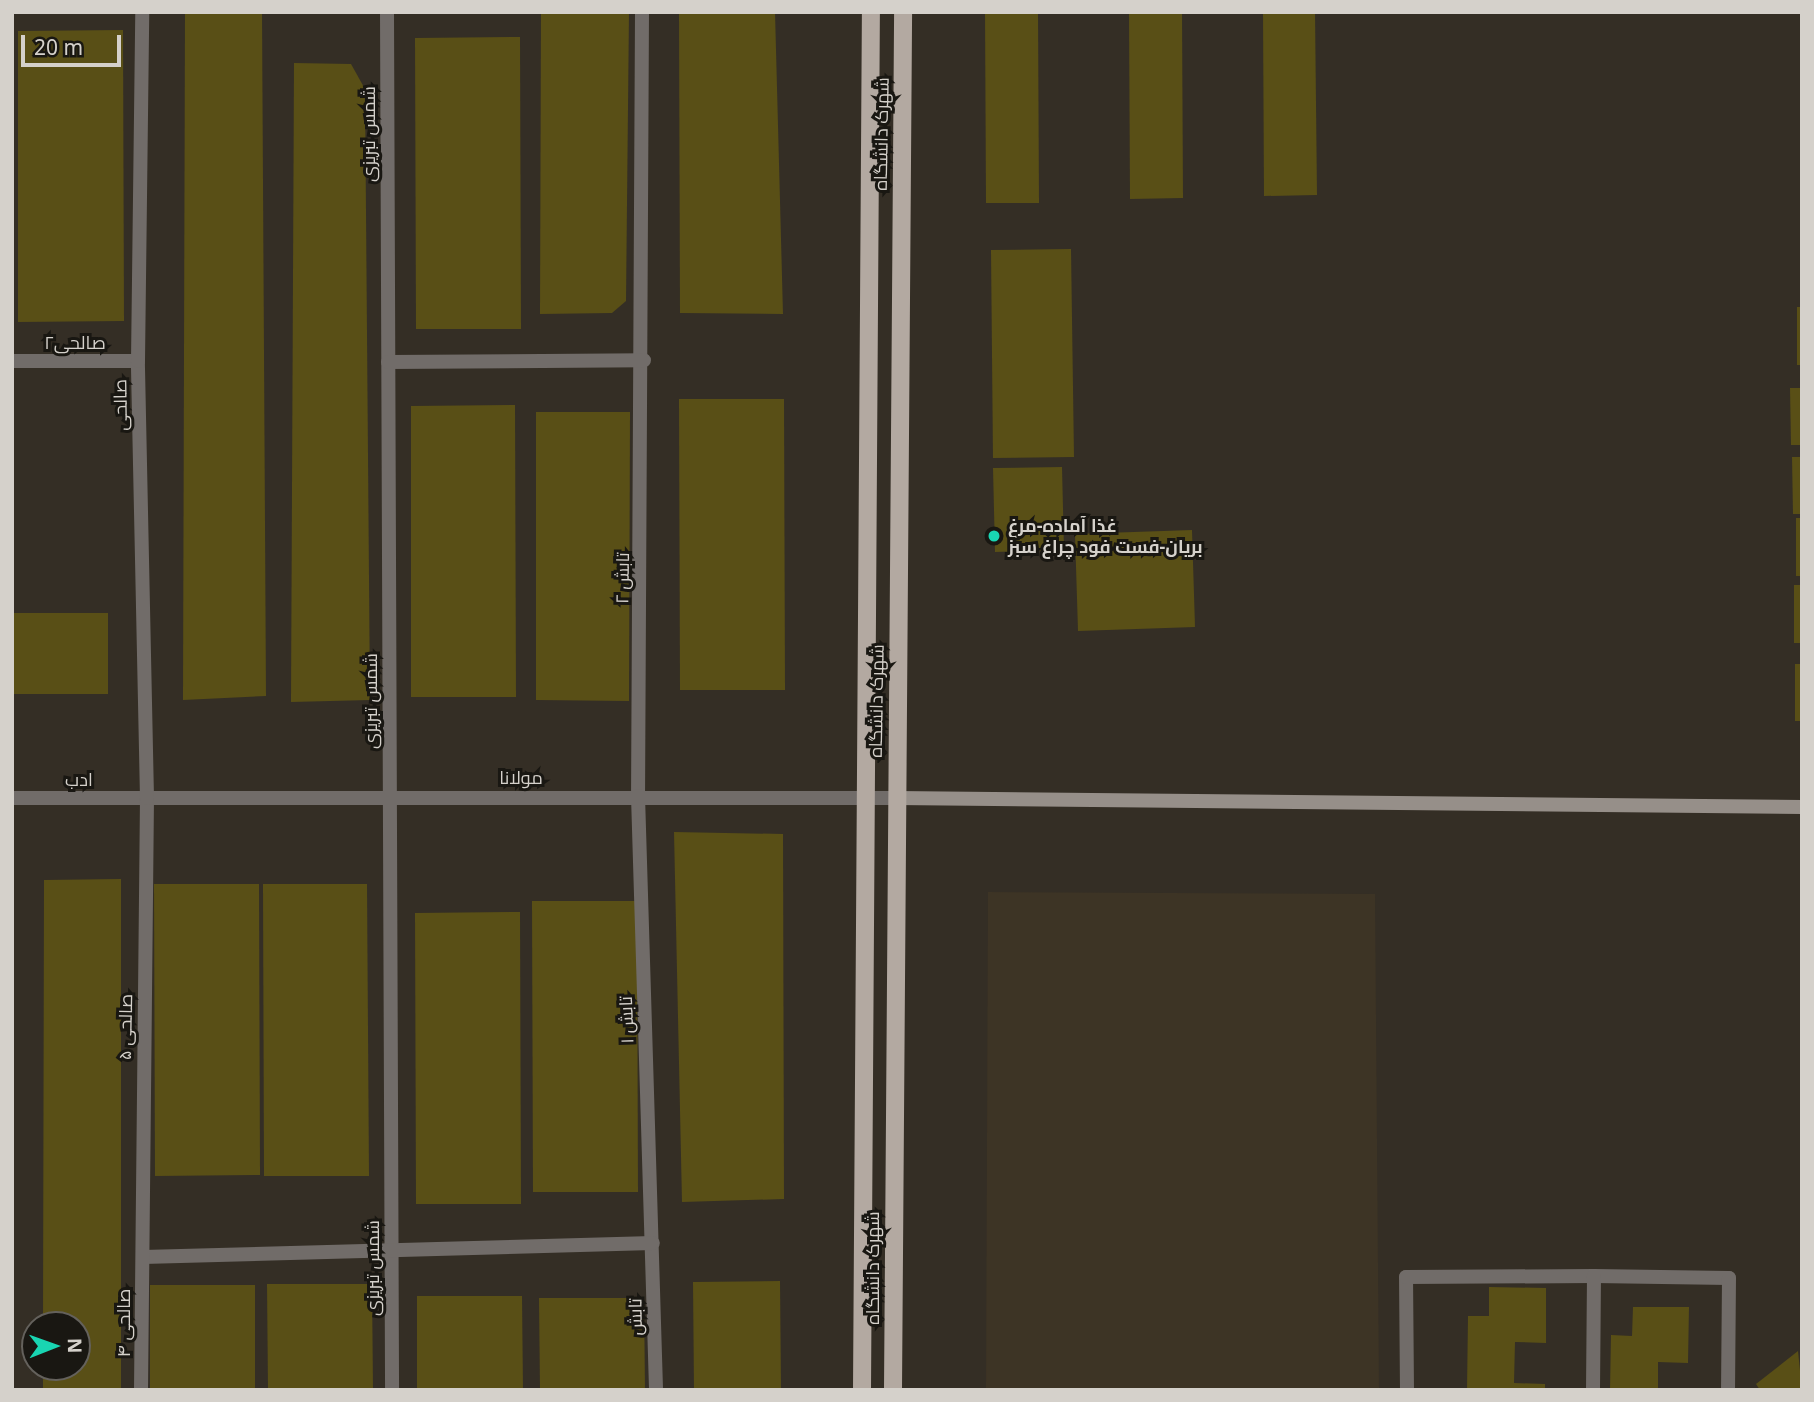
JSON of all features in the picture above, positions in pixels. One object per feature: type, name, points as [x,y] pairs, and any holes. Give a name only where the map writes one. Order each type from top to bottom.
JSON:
[{"type":"main road","points":[[862,1390],[871,12]]},
{"type":"main road","name":"شهرک دانشگاه","points":[[893,1390],[903,12]]},
{"type":"street","name":"صالحی","points":[[142,12],[138,360],[147,798]]},
{"type":"street","name":"شمس تبریزی","points":[[387,12],[392,1390]]},
{"type":"street","name":"تابش ۲","points":[[638,796],[645,360],[642,12]]},
{"type":"street","name":"صالحی۲","points":[[12,361],[138,360]]},
{"type":"street","points":[[388,362],[645,360]]},
{"type":"street","name":"تابش ۱","points":[[638,796],[653,1243]]},
{"type":"street","name":"ادب","points":[[12,798],[147,798]]},
{"type":"street","name":"مولانا","points":[[147,798],[896,798]]},
{"type":"street","name":"صالحی ۵","points":[[143,1257],[147,798]]},
{"type":"street","points":[[896,798],[1802,807]]},
{"type":"street","points":[[143,1257],[653,1243]]},
{"type":"street","name":"تابش","points":[[653,1243],[656,1390]]},
{"type":"street","name":"صالحی ۴","points":[[142,1390],[143,1257]]},
{"type":"street","points":[[1407,1390],[1406,1277],[1594,1276],[1729,1278],[1728,1390]]},
{"type":"street","points":[[1593,1390],[1594,1276]]},
{"type":"shaded area","points":[[988,892],[1375,894],[1379,1390],[986,1390]]},
{"type":"building","points":[[185,12],[262,12],[266,696],[183,700]]},
{"type":"building","points":[[541,12],[629,12],[626,301],[612,313],[540,314]]},
{"type":"building","points":[[679,12],[775,12],[783,314],[680,313]]},
{"type":"building","points":[[985,12],[1038,12],[1039,203],[986,203]]},
{"type":"building","points":[[1129,12],[1182,12],[1183,198],[1130,199]]},
{"type":"building","points":[[1263,12],[1315,12],[1317,195],[1264,196]]},
{"type":"building","points":[[123,30],[124,321],[18,322],[18,31]]},
{"type":"building","points":[[520,37],[521,329],[416,329],[415,38]]},
{"type":"building","points":[[294,63],[351,64],[365,89],[370,700],[291,702]]},
{"type":"building","points":[[1071,249],[1074,457],[993,458],[991,250]]},
{"type":"building","points":[[1797,307],[1802,307],[1802,365],[1797,365]]},
{"type":"building","points":[[1790,388],[1802,388],[1802,445],[1791,445]]},
{"type":"building","points":[[679,399],[784,399],[785,690],[680,690]]},
{"type":"building","points":[[515,405],[516,697],[411,697],[411,406]]},
{"type":"building","points":[[536,412],[630,412],[629,701],[536,700]]},
{"type":"building","points":[[1792,457],[1802,457],[1802,514],[1793,514]]},
{"type":"building","points":[[1062,467],[1064,550],[995,552],[993,468]]},
{"type":"building","points":[[1796,518],[1802,518],[1802,576],[1796,576]]},
{"type":"building","points":[[1192,530],[1195,627],[1078,631],[1075,534]]},
{"type":"building","points":[[1794,585],[1802,585],[1802,643],[1794,643]]},
{"type":"building","points":[[12,613],[108,613],[108,694],[12,694]]},
{"type":"building","points":[[1795,664],[1802,664],[1802,721],[1795,721]]},
{"type":"building","points":[[674,832],[783,834],[784,1199],[682,1202]]},
{"type":"building","points":[[121,879],[121,1390],[43,1390],[43,1381],[91,1381],[91,1311],[43,1311],[44,880]]},
{"type":"building","points":[[154,884],[259,884],[260,1175],[155,1176]]},
{"type":"building","points":[[263,884],[367,884],[369,1176],[264,1176]]},
{"type":"building","points":[[532,901],[637,901],[638,1192],[533,1192]]},
{"type":"building","points":[[520,912],[521,1204],[416,1204],[415,913]]},
{"type":"building","points":[[780,1281],[781,1390],[694,1390],[693,1282]]},
{"type":"building","points":[[267,1284],[372,1284],[373,1390],[268,1390]]},
{"type":"building","points":[[150,1285],[255,1285],[255,1390],[150,1390]]},
{"type":"building","points":[[1489,1287],[1546,1288],[1546,1343],[1515,1342],[1514,1383],[1545,1384],[1545,1390],[1467,1390],[1468,1316],[1489,1316]]},
{"type":"building","points":[[417,1296],[522,1296],[523,1390],[417,1390]]},
{"type":"building","points":[[539,1298],[644,1298],[645,1390],[540,1390]]},
{"type":"building","points":[[1633,1307],[1689,1307],[1688,1363],[1658,1362],[1658,1390],[1610,1390],[1611,1335],[1632,1336]]},
{"type":"building","points":[[1798,1351],[1802,1390],[1760,1390],[1756,1384]]},
{"type":"place","name":"غذا آماده-مرغ بریان-فست فود چراغ سبز","points":[[994,536]]}]
